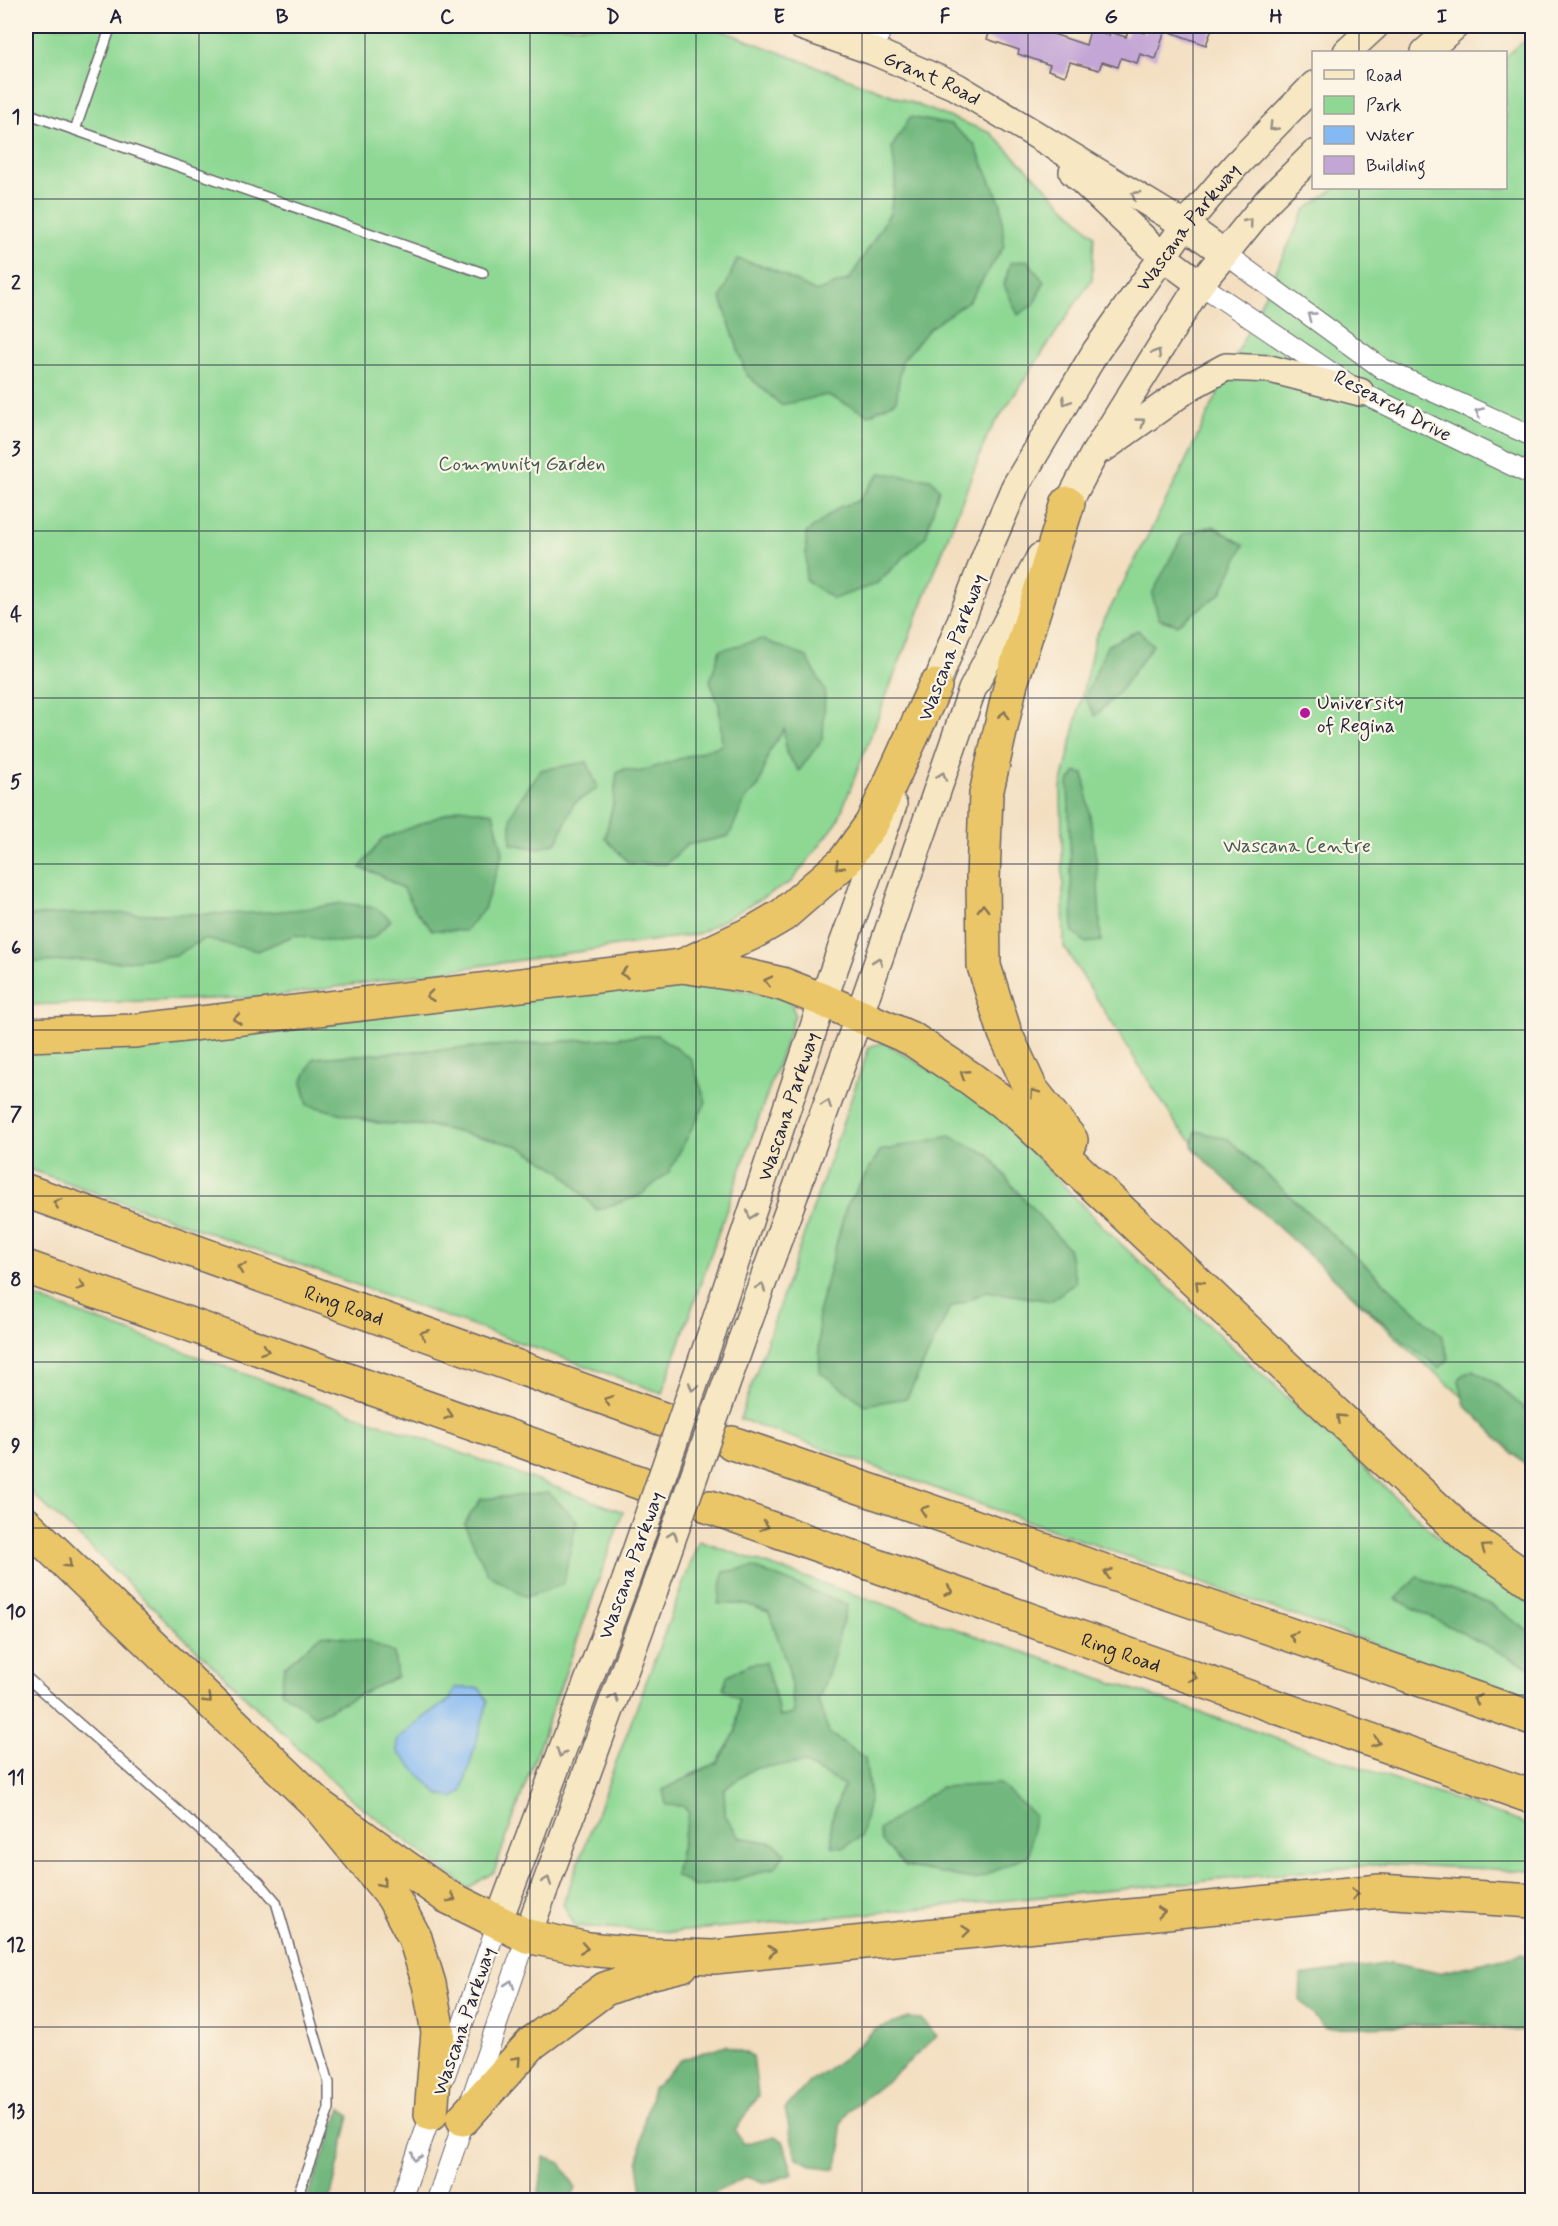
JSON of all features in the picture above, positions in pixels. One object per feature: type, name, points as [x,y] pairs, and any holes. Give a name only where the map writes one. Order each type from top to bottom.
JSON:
[{"type":"highway","points":[[1068,503],[1011,683],[986,794],[983,878],[984,966],[1005,1033],[1031,1089],[1150,1237]]},
{"type":"highway","points":[[682,966],[754,932],[783,915],[844,862],[872,823],[935,686]]},
{"type":"highway","points":[[26,1035],[134,1031],[682,966],[782,984],[912,1040],[1020,1115],[1465,1535],[1533,1582]]},
{"type":"highway","name":"Ring Road","points":[[26,1191],[663,1419]]},
{"type":"highway","points":[[26,1267],[641,1482]]},
{"type":"highway","points":[[732,1443],[1533,1718]]},
{"type":"highway","name":"Ring Road","points":[[710,1507],[1533,1797]]},
{"type":"highway","points":[[26,1524],[318,1805],[393,1897],[415,1938],[429,1983],[438,2032],[436,2075],[447,2116],[532,2043],[605,1989],[649,1973],[714,1957]]},
{"type":"highway","points":[[318,1805],[446,1896],[512,1929],[588,1949],[650,1955],[714,1957],[1380,1891],[1533,1901]]},
{"type":"main road","name":"Grant Road","points":[[801,26],[873,51],[957,87],[1185,225],[1224,253]]},
{"type":"main road","points":[[1348,51],[1375,26]]},
{"type":"main road","points":[[1426,51],[1455,26]]},
{"type":"main road","name":"Wascana Parkway","points":[[512,1929],[626,1580],[823,1000],[935,686],[1015,487],[1096,351],[1185,225],[1235,166],[1312,87]]},
{"type":"main road","name":"Grant Road","points":[[1024,128],[1096,192],[1162,256],[1200,284]]},
{"type":"main road","name":"Wascana Parkway","points":[[512,1929],[654,1590],[859,1016],[972,690],[1093,456],[1200,284],[1269,199],[1312,156]]},
{"type":"main road","points":[[1093,456],[1191,386],[1226,368],[1270,369],[1360,392]]},
{"type":"street","points":[[873,51],[882,26]]},
{"type":"street","name":"Research Drive","points":[[1224,253],[1383,369],[1533,436]]},
{"type":"street","name":"Research Drive","points":[[1200,284],[1360,392],[1533,475]]},
{"type":"street","name":"Wascana Parkway","points":[[401,2200],[447,2116],[512,1929]]},
{"type":"street","name":"Wascana Parkway","points":[[437,2200],[447,2116],[512,1929]]},
{"type":"lane","points":[[75,130],[111,26]]},
{"type":"lane","points":[[26,113],[483,273]]},
{"type":"lane","points":[[26,1677],[259,1882],[276,1902],[329,2083],[329,2109],[296,2200]]},
{"type":"green space","name":"Community Garden","points":[[26,26],[710,26],[991,133],[1094,235],[1092,279],[988,434],[837,823],[791,882],[698,934],[269,997],[26,1005]],"holes":[[[587,762],[597,788],[574,803],[566,819]],[[625,769],[639,772],[729,836],[686,845],[666,864],[605,838],[617,773]],[[380,875],[484,909],[415,910],[404,889]]]},
{"type":"green space","name":"Wascana Centre","points":[[1532,35],[1532,1458],[1406,1347],[1178,1127],[1064,947],[1061,788],[1095,638],[1179,475],[1305,210],[1334,189],[1507,189],[1507,55]]},
{"type":"green space","points":[[910,117],[951,125],[974,144],[1001,204],[1004,246],[970,300],[930,328],[902,361],[896,401],[869,415],[827,395],[781,405],[746,374],[721,298],[737,259],[770,268],[816,292],[850,279],[890,213],[896,180],[892,147]]},
{"type":"green space","points":[[1027,260],[1044,282],[1034,304],[1018,315],[1004,285],[1010,263]]},
{"type":"green space","points":[[880,473],[931,479],[939,489],[926,536],[876,584],[833,599],[806,580],[806,533],[840,507],[858,501]]},
{"type":"green space","points":[[1213,526],[1244,545],[1221,593],[1177,625],[1159,619],[1152,594],[1183,534]]},
{"type":"green space","points":[[1138,630],[1153,645],[1120,691],[1095,716],[1085,697],[1107,646]]},
{"type":"green space","points":[[762,639],[807,657],[825,691],[823,738],[799,771],[786,753],[784,729],[769,752],[759,786],[746,798],[729,836],[687,845],[666,864],[629,863],[605,838],[617,773],[625,769],[639,772],[722,745],[719,705],[710,681],[720,650]]},
{"type":"green space","points":[[587,762],[598,788],[574,803],[557,842],[538,849],[511,844],[511,816],[541,770]]},
{"type":"green space","points":[[1076,772],[1084,774],[1097,866],[1101,941],[1086,943],[1073,932],[1068,783]]},
{"type":"green space","points":[[460,808],[493,813],[503,852],[484,909],[465,931],[432,930],[415,910],[404,889],[380,875],[360,868],[382,839]]},
{"type":"green space","points":[[343,903],[376,908],[391,920],[373,938],[338,942],[295,935],[258,951],[204,939],[176,955],[119,962],[80,960],[26,963],[26,916],[105,913],[224,914],[303,909]]},
{"type":"green space","points":[[675,978],[790,999],[795,1015],[662,1393],[26,1168],[26,1045]],"holes":[[[657,1035],[691,1059],[597,1210],[561,1171],[519,1146],[431,1126],[378,1123],[308,1105],[302,1082],[315,1058]]]},
{"type":"green space","points":[[657,1035],[691,1059],[706,1102],[669,1172],[639,1196],[597,1210],[561,1171],[519,1146],[431,1126],[378,1123],[308,1105],[302,1082],[314,1058]]},
{"type":"green space","points":[[883,1042],[981,1099],[1108,1232],[1457,1554],[1532,1605],[1532,1634],[1490,1604],[1396,1598],[1532,1669],[1532,1700],[740,1419],[869,1047]],"holes":[[[988,1154],[1014,1188],[1051,1300],[987,1291],[950,1308],[907,1398]]]},
{"type":"green space","points":[[1196,1131],[1228,1139],[1441,1335],[1449,1359],[1439,1368],[1406,1343],[1213,1168],[1192,1146]]},
{"type":"green space","points":[[950,1136],[988,1154],[1014,1188],[1068,1248],[1076,1282],[1051,1301],[987,1291],[950,1308],[907,1398],[865,1405],[820,1372],[818,1313],[846,1207],[880,1151]]},
{"type":"green space","points":[[26,1294],[623,1512],[494,1872],[468,1888],[349,1797],[26,1488]]},
{"type":"green space","points":[[1474,1370],[1495,1383],[1532,1415],[1532,1466],[1522,1462],[1465,1405],[1459,1380],[1462,1375]]},
{"type":"green space","points":[[549,1493],[577,1521],[563,1584],[526,1597],[488,1574],[464,1524],[481,1499]]},
{"type":"green space","points":[[699,1541],[1532,1826],[1532,1871],[1384,1864],[674,1932],[575,1926],[563,1904]],"holes":[[[718,1603],[847,1605],[831,1665],[818,1701],[829,1733],[865,1758],[831,1821],[844,1785],[804,1763],[754,1768],[724,1789],[725,1815],[739,1837],[773,1843],[675,1875],[689,1813],[683,1806],[690,1775],[718,1762],[736,1732],[739,1699],[776,1699],[779,1717],[794,1714],[789,1670],[769,1612],[746,1604]]]},
{"type":"green space","points":[[753,1567],[847,1605],[831,1665],[818,1701],[829,1733],[865,1758],[870,1796],[861,1837],[843,1847],[832,1846],[831,1821],[844,1785],[804,1763],[754,1768],[724,1789],[725,1815],[739,1837],[773,1843],[786,1853],[774,1868],[735,1880],[694,1887],[675,1875],[689,1813],[683,1806],[666,1805],[663,1790],[718,1762],[736,1732],[739,1699],[723,1688],[728,1675],[750,1664],[765,1662],[779,1717],[794,1714],[789,1670],[769,1612],[746,1604],[718,1604],[724,1572]]},
{"type":"green space","points":[[1418,1577],[1490,1604],[1532,1634],[1532,1669],[1396,1599]]},
{"type":"green space","points":[[322,1635],[367,1640],[394,1653],[397,1677],[315,1716],[281,1691],[284,1667]]},
{"type":"green space","points":[[1000,1784],[1034,1815],[1029,1855],[976,1880],[905,1866],[882,1842],[879,1830],[940,1787]]},
{"type":"green space","points":[[1520,1954],[1532,1958],[1532,2033],[1469,2024],[1325,2028],[1300,2000],[1301,1976],[1391,1963],[1439,1973]]},
{"type":"green space","points":[[909,2018],[921,2019],[937,2036],[892,2077],[849,2110],[840,2126],[842,2149],[835,2169],[814,2166],[796,2158],[785,2109],[809,2082],[848,2055],[874,2030]]},
{"type":"green space","points":[[725,2045],[753,2056],[758,2095],[735,2131],[744,2144],[775,2136],[783,2141],[793,2174],[766,2183],[747,2177],[704,2200],[643,2200],[638,2163],[644,2121],[653,2089],[681,2060]]},
{"type":"green space","points":[[341,2109],[350,2116],[330,2200],[306,2200]]},
{"type":"green space","points":[[544,2157],[561,2163],[576,2189],[570,2200],[546,2200],[539,2192]]},
{"type":"water","points":[[455,1688],[479,1688],[488,1701],[462,1792],[453,1798],[438,1794],[398,1752],[397,1740],[427,1715],[450,1700]]},
{"type":"building","points":[[992,26],[1029,26],[1086,45],[1090,30],[1109,36],[1110,32],[1126,37],[1129,28],[1145,33],[1147,26],[1161,28],[1157,26],[1213,26],[1206,45],[1165,30],[1156,59],[1140,54],[1137,63],[1121,58],[1118,67],[1102,62],[1099,70],[1070,62],[1065,76],[1048,70],[1050,65],[1018,54],[1019,50],[987,39]]},
{"type":"place","name":"University of Regina","points":[[1305,713]]}]
